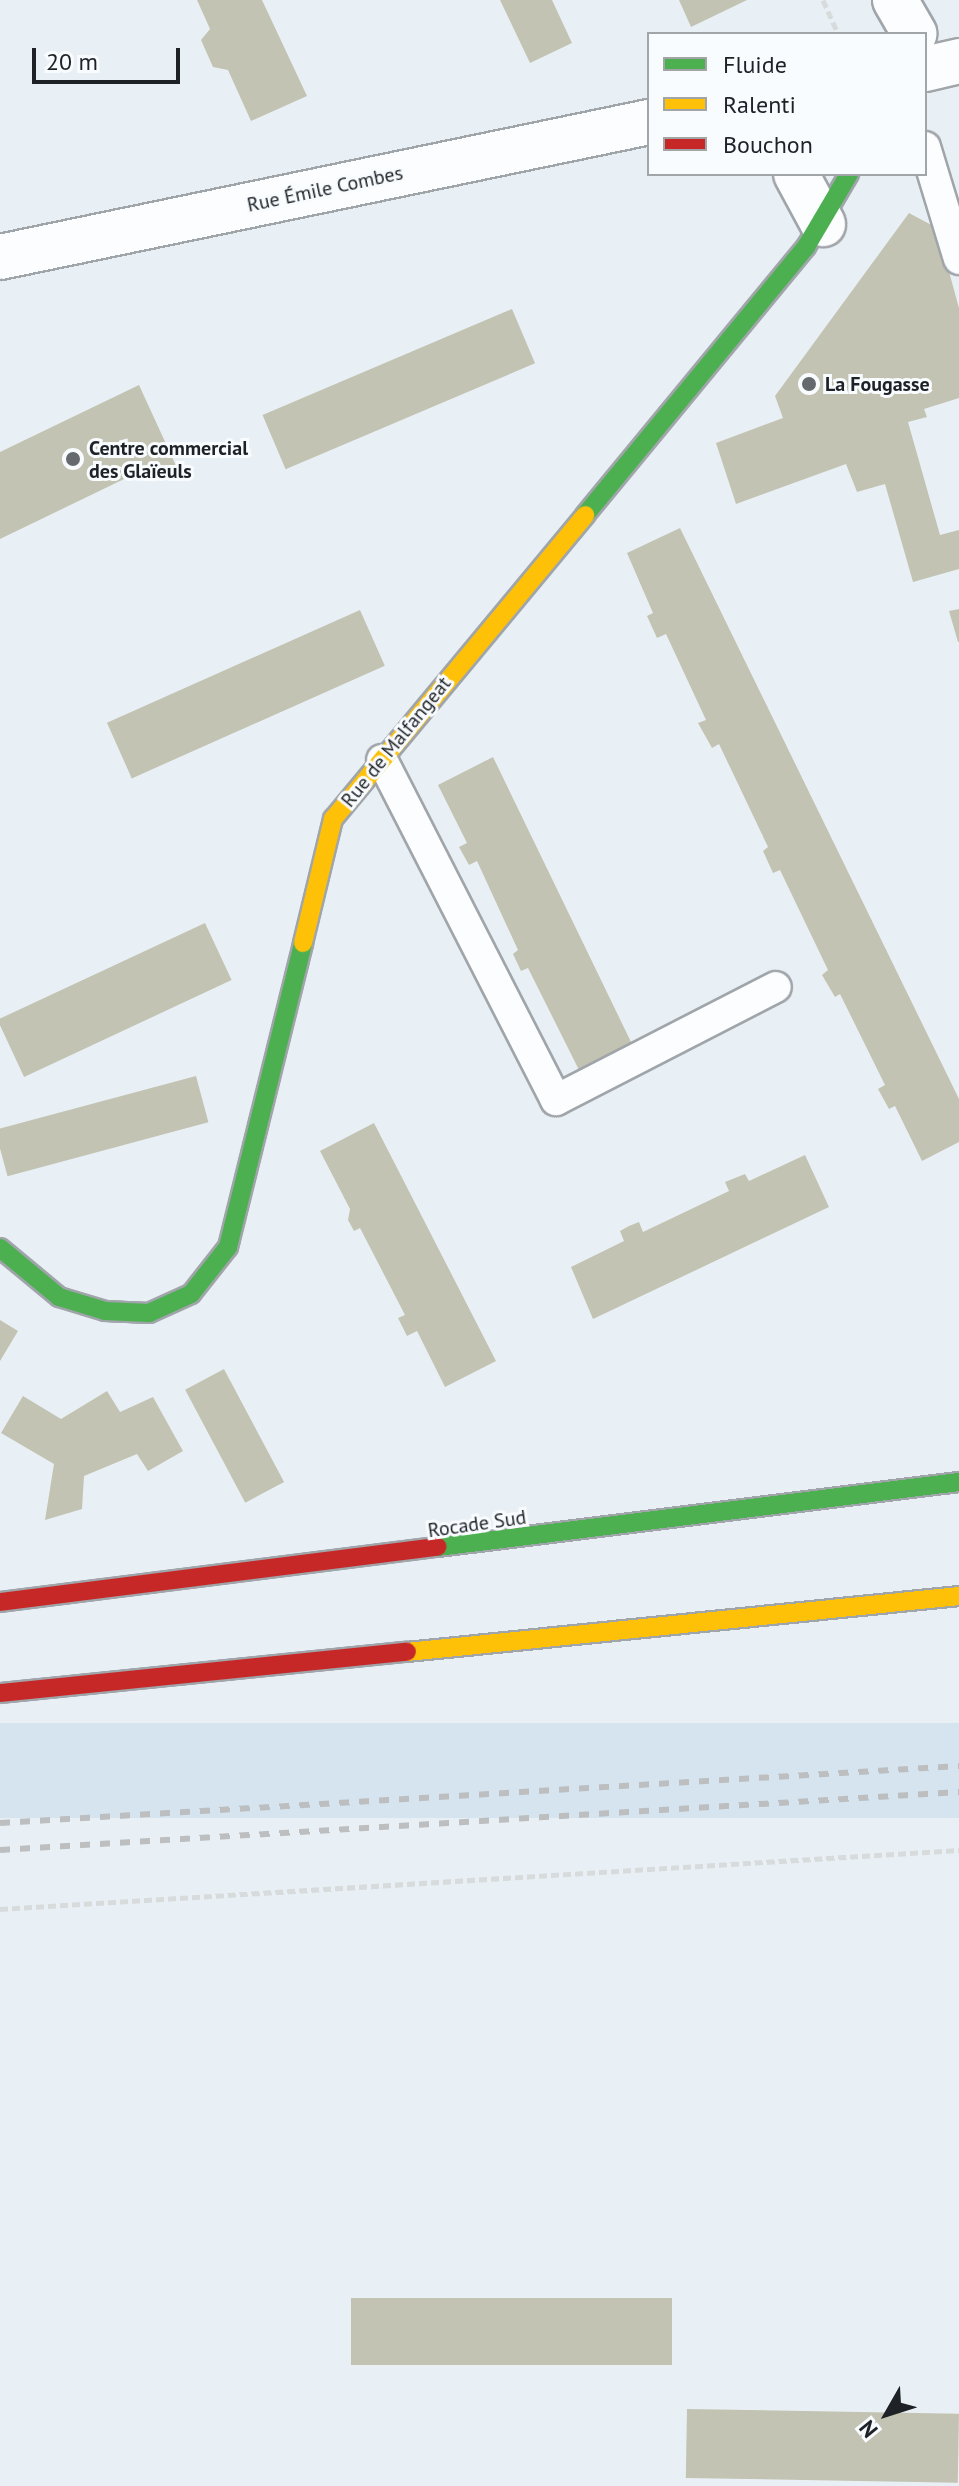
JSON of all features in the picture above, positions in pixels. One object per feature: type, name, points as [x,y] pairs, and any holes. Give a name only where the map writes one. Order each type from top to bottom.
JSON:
[{"type":"main road","name":"Rue de Malfangeat","points":[[0,1248],[59,1297],[105,1311],[149,1313],[191,1294],[228,1247],[333,819],[823,224],[848,176]]},
{"type":"main road","name":"Rocade Sud","points":[[0,1602],[959,1482]]},
{"type":"main road","points":[[0,1693],[959,1596]]},
{"type":"street","name":"Rue Émile Combes","points":[[0,257],[647,122]]},
{"type":"street","points":[[797,176],[823,224]]},
{"type":"lane","points":[[927,154],[959,259]]},
{"type":"lane","points":[[382,760],[556,1100],[776,987]]},
{"type":"path","points":[[823,0],[837,32]]},
{"type":"path","points":[[0,1909],[959,1850]]},
{"type":"shaded area","points":[[0,1723],[959,1723],[959,1818],[0,1818]]},
{"type":"building","points":[[197,0],[262,0],[307,96],[251,121],[228,70],[213,67],[201,40],[210,29]]},
{"type":"building","points":[[500,0],[552,0],[572,43],[530,63]]},
{"type":"building","points":[[679,0],[747,0],[691,27]]},
{"type":"building","points":[[909,213],[937,228],[959,308],[959,398],[924,409],[927,417],[908,422],[940,535],[959,530],[959,569],[913,582],[885,484],[857,492],[846,464],[736,504],[716,443],[783,418],[775,396]]},
{"type":"building","points":[[512,309],[535,363],[286,469],[263,415]]},
{"type":"building","name":"Centre commercial des Glaïeuls","points":[[139,385],[178,470],[155,481],[149,467],[0,539],[0,452]]},
{"type":"building","points":[[680,528],[959,1099],[959,1142],[922,1161],[895,1106],[889,1109],[878,1089],[885,1085],[840,994],[835,997],[822,975],[828,970],[780,870],[773,873],[763,851],[768,847],[719,744],[712,748],[698,723],[706,720],[666,634],[657,638],[647,616],[653,613],[627,553]]},
{"type":"building","points":[[959,609],[959,642],[958,642],[949,611]]},
{"type":"building","points":[[360,610],[385,666],[132,778],[107,723]]},
{"type":"building","points":[[493,757],[632,1044],[580,1072],[528,968],[521,971],[513,954],[518,950],[477,861],[469,865],[459,847],[467,843],[438,785]]},
{"type":"building","points":[[205,923],[232,980],[24,1077],[0,1025],[0,1019]]},
{"type":"building","points":[[196,1076],[208,1122],[8,1176],[0,1148],[0,1129]]},
{"type":"building","points":[[374,1123],[496,1361],[445,1387],[417,1331],[407,1336],[398,1318],[405,1315],[360,1228],[354,1231],[348,1220],[350,1209],[320,1151]]},
{"type":"building","points":[[805,1155],[829,1207],[593,1319],[571,1267],[624,1241],[620,1231],[629,1226],[639,1222],[643,1232],[729,1191],[725,1182],[745,1174],[749,1181]]},
{"type":"building","points":[[0,1320],[18,1331],[0,1361]]},
{"type":"building","points":[[224,1369],[284,1482],[245,1503],[185,1390]]},
{"type":"building","points":[[107,1391],[120,1412],[153,1397],[183,1451],[148,1471],[137,1454],[84,1476],[82,1509],[45,1520],[54,1464],[1,1433],[23,1396],[61,1419]]},
{"type":"building","points":[[351,2298],[672,2298],[672,2365],[351,2365]]},
{"type":"building","points":[[687,2409],[959,2414],[958,2483],[686,2478]]},
{"type":"railway","points":[[0,1823],[959,1766]]},
{"type":"railway","points":[[0,1850],[959,1792]]},
{"type":"traffic: fast","points":[[585,515],[806,247],[848,176]]},
{"type":"traffic: fast","points":[[0,1248],[59,1297],[105,1311],[149,1313],[191,1294],[228,1247],[303,943]]},
{"type":"traffic: fast","points":[[438,1547],[959,1482]]},
{"type":"traffic: slow","points":[[303,943],[333,819],[585,515]]},
{"type":"traffic: slow","points":[[407,1652],[959,1596]]},
{"type":"traffic: jam","points":[[0,1602],[438,1547]]},
{"type":"traffic: jam","points":[[0,1693],[407,1652]]},
{"type":"place","name":"La Fougasse","points":[[809,384]]},
{"type":"place","name":"Centre commercial des Glaïeuls","points":[[73,459]]}]
